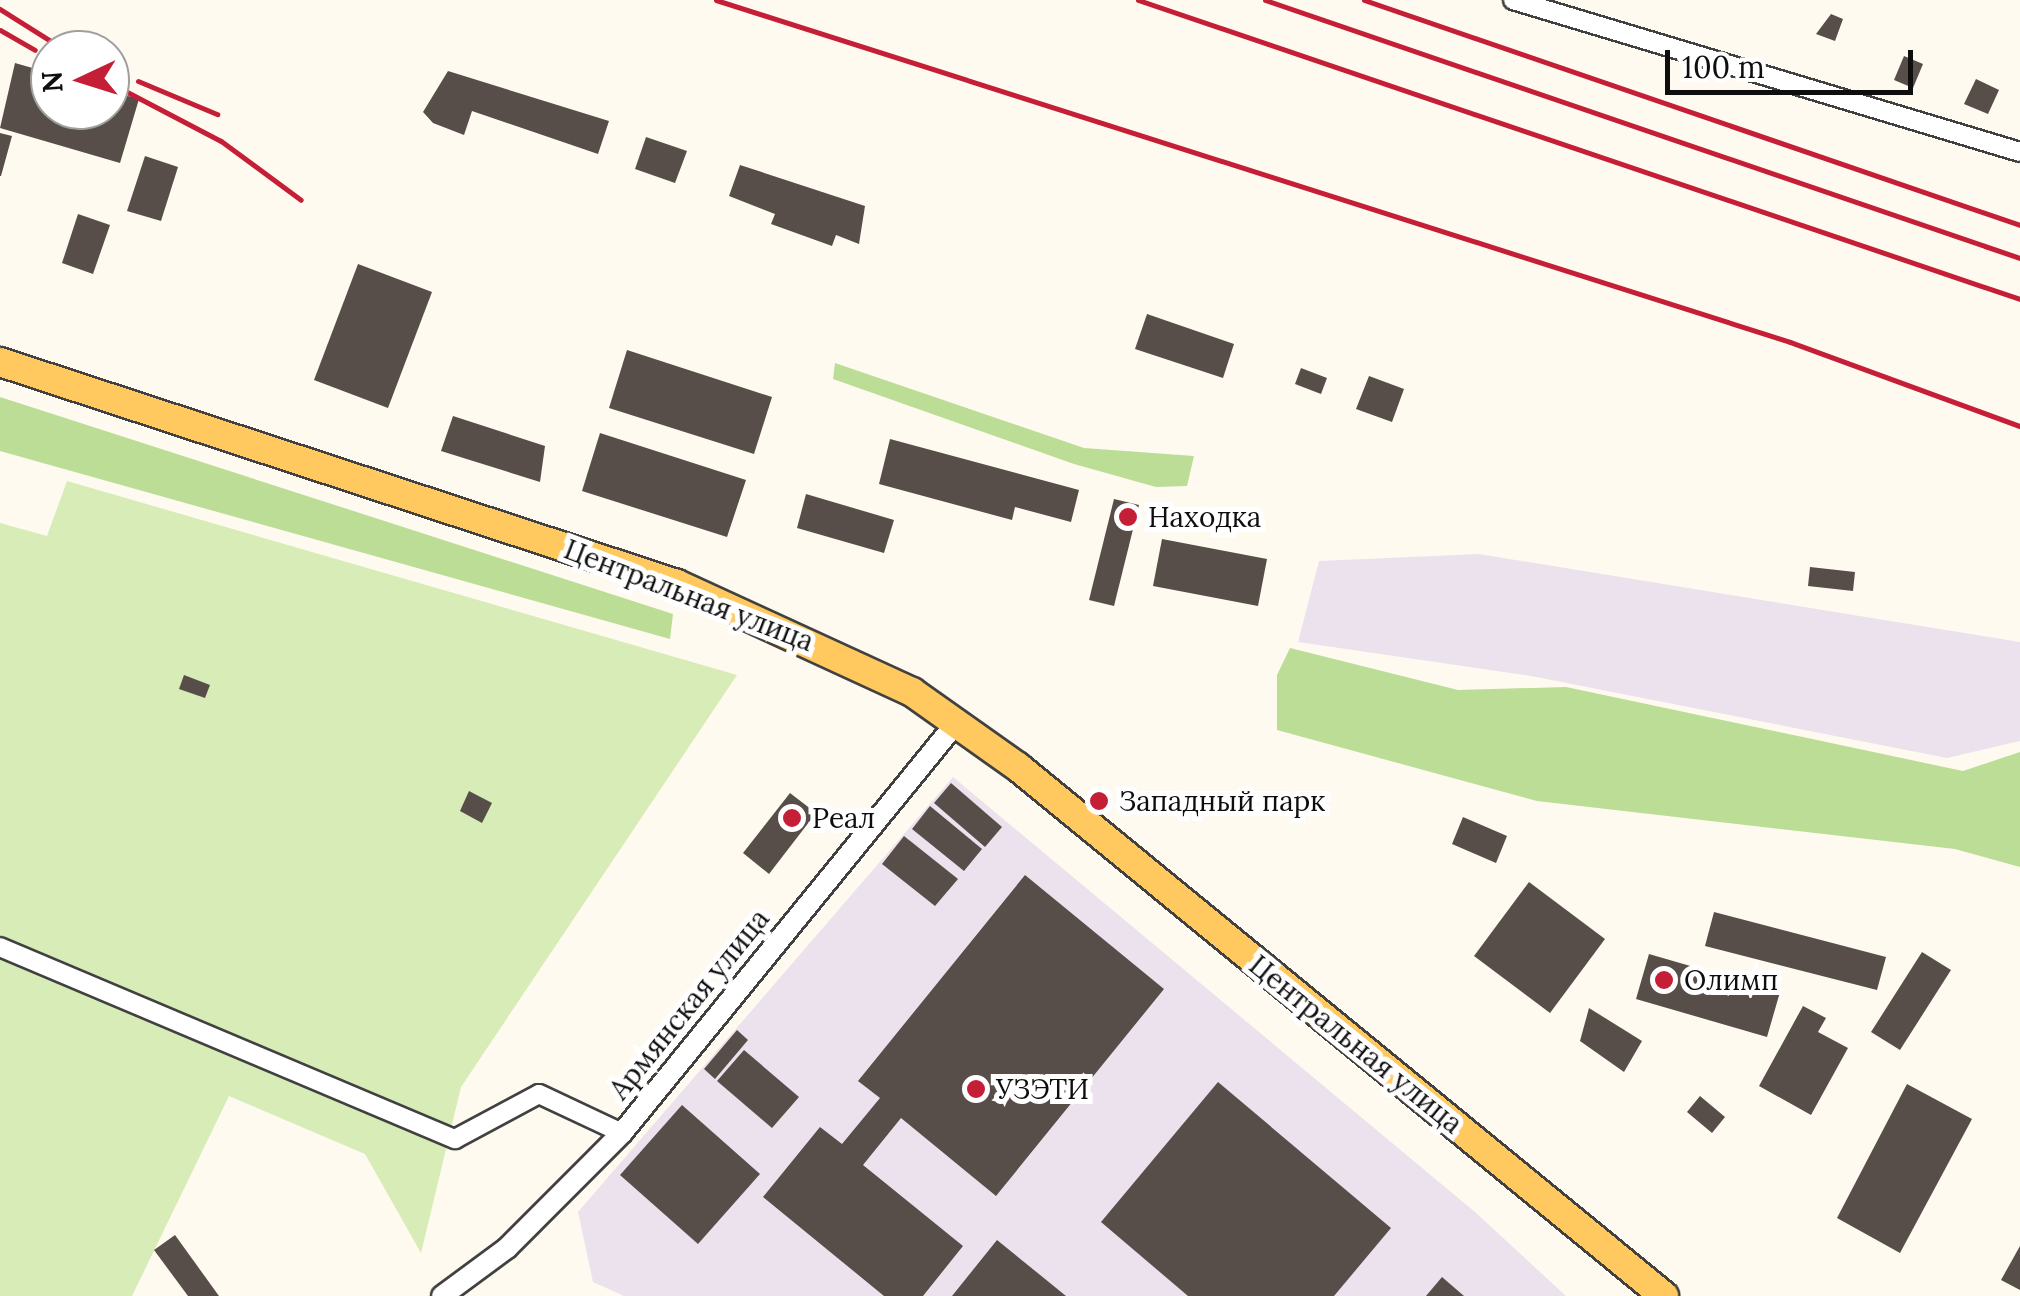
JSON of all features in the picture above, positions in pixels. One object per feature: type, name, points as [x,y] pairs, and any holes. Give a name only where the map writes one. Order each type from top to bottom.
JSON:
[{"type":"main road","name":"Центральная улица","points":[[0,362],[693,590],[851,659],[956,723],[1664,1296]]},
{"type":"street","points":[[1514,0],[2020,152]]},
{"type":"street","name":"Армянская улица","points":[[442,1296],[507,1248],[622,1133],[956,723]]},
{"type":"street","points":[[0,947],[456,1139],[539,1094],[622,1133]]},
{"type":"shaded area","points":[[1479,554],[2020,642],[2020,741],[1947,758],[1531,676],[1298,642],[1319,561]]},
{"type":"shaded area","points":[[953,777],[1475,1212],[1566,1296],[624,1296],[593,1282],[578,1212]]},
{"type":"green space","points":[[835,363],[1084,448],[1194,456],[1187,486],[1156,487],[1074,464],[833,379]]},
{"type":"green space","points":[[0,397],[673,614],[670,639],[0,451]]},
{"type":"green space","points":[[67,481],[737,675],[461,1087],[421,1253],[365,1154],[229,1096],[132,1296],[0,1296],[0,523],[47,536]]},
{"type":"green space","points":[[1290,648],[1458,690],[1566,687],[1963,771],[2020,752],[2020,867],[1955,849],[1537,801],[1277,730],[1277,675]]},
{"type":"building","points":[[1831,14],[1843,19],[1835,41],[1816,34]]},
{"type":"building","points":[[1904,56],[1923,64],[1913,88],[1894,80]]},
{"type":"building","points":[[15,63],[30,67],[30,130],[130,130],[120,163],[0,128]]},
{"type":"building","points":[[448,71],[609,121],[598,154],[472,111],[464,135],[433,123],[423,112]]},
{"type":"building","points":[[1976,79],[1999,90],[1988,114],[1964,104]]},
{"type":"building","points":[[130,97],[139,99],[130,129]]},
{"type":"building","points":[[0,133],[12,136],[1,176],[0,176]]},
{"type":"building","points":[[646,137],[687,151],[675,183],[635,169]]},
{"type":"building","points":[[145,156],[178,167],[161,221],[127,211]]},
{"type":"building","points":[[740,165],[865,206],[859,244],[836,235],[832,246],[771,224],[775,214],[729,196]]},
{"type":"building","points":[[78,214],[110,225],[93,274],[62,263]]},
{"type":"building","points":[[358,264],[432,292],[388,408],[314,380]]},
{"type":"building","points":[[1147,314],[1234,344],[1223,378],[1135,349]]},
{"type":"building","points":[[627,350],[772,397],[754,454],[609,408]]},
{"type":"building","points":[[1301,368],[1327,378],[1321,394],[1295,384]]},
{"type":"building","points":[[1369,376],[1404,389],[1392,422],[1356,409]]},
{"type":"building","points":[[453,416],[545,446],[540,482],[441,451]]},
{"type":"building","points":[[600,433],[746,480],[727,537],[582,491]]},
{"type":"building","points":[[890,439],[1079,490],[1071,522],[1015,507],[1012,520],[879,484]]},
{"type":"building","points":[[806,494],[894,520],[884,553],[797,528]]},
{"type":"building","points":[[1114,499],[1139,505],[1114,606],[1089,600]]},
{"type":"building","points":[[1162,539],[1267,559],[1258,606],[1153,586]]},
{"type":"building","points":[[1810,567],[1855,572],[1853,591],[1808,586]]},
{"type":"building","points":[[184,675],[210,685],[205,698],[179,689]]},
{"type":"building","points":[[951,783],[1002,827],[985,847],[934,803]]},
{"type":"building","points":[[469,791],[492,803],[482,823],[460,811]]},
{"type":"building","points":[[790,793],[816,813],[769,874],[743,853]]},
{"type":"building","points":[[930,806],[982,849],[964,871],[912,829]]},
{"type":"building","points":[[1463,817],[1507,836],[1496,863],[1452,844]]},
{"type":"building","points":[[904,836],[958,879],[935,906],[882,864]]},
{"type":"building","name":"УЗЭТИ","points":[[1025,875],[1164,989],[996,1196],[901,1118],[863,1165],[963,1246],[923,1296],[884,1296],[763,1197],[820,1127],[842,1144],[880,1098],[858,1081]]},
{"type":"building","points":[[1529,882],[1605,939],[1550,1013],[1474,956]]},
{"type":"building","points":[[1714,912],[1886,957],[1877,990],[1705,946]]},
{"type":"building","points":[[1922,952],[1951,970],[1900,1050],[1871,1032]]},
{"type":"building","points":[[1649,954],[1780,992],[1767,1037],[1636,999]]},
{"type":"building","points":[[1803,1006],[1826,1018],[1818,1032],[1848,1048],[1811,1115],[1759,1086]]},
{"type":"building","points":[[1589,1008],[1642,1041],[1624,1072],[1580,1041]]},
{"type":"building","points":[[737,1030],[748,1040],[715,1079],[704,1069]]},
{"type":"building","points":[[744,1050],[799,1097],[772,1128],[717,1081]]},
{"type":"building","points":[[1218,1082],[1391,1228],[1334,1296],[1188,1296],[1101,1222]]},
{"type":"building","points":[[1907,1084],[1972,1119],[1900,1253],[1837,1218]]},
{"type":"building","points":[[1700,1096],[1725,1117],[1712,1133],[1687,1112]]},
{"type":"building","points":[[682,1105],[760,1174],[698,1244],[620,1175]]},
{"type":"building","points":[[175,1235],[219,1296],[188,1296],[154,1250]]},
{"type":"building","points":[[997,1240],[1066,1296],[952,1296]]},
{"type":"building","points":[[2020,1246],[2020,1290],[2001,1280]]},
{"type":"building","points":[[1442,1277],[1464,1296],[1426,1296]]},
{"type":"railway","points":[[716,0],[1790,342],[2020,426]]},
{"type":"railway","points":[[1138,0],[2020,299]]},
{"type":"railway","points":[[1265,0],[2020,258]]},
{"type":"railway","points":[[1364,0],[2020,225]]},
{"type":"railway","points":[[0,9],[33,30]]},
{"type":"railway","points":[[0,30],[30,47]]},
{"type":"railway","points":[[138,81],[217,114]]},
{"type":"railway","points":[[130,93],[221,141],[301,200]]},
{"type":"place","name":"Находка","points":[[1128,517]]},
{"type":"place","name":"Западный парк","points":[[1099,801]]},
{"type":"place","name":"Реал","points":[[792,818]]},
{"type":"place","name":"Олимп","points":[[1664,980]]},
{"type":"place","name":"УЗЭТИ","points":[[976,1089]]}]
